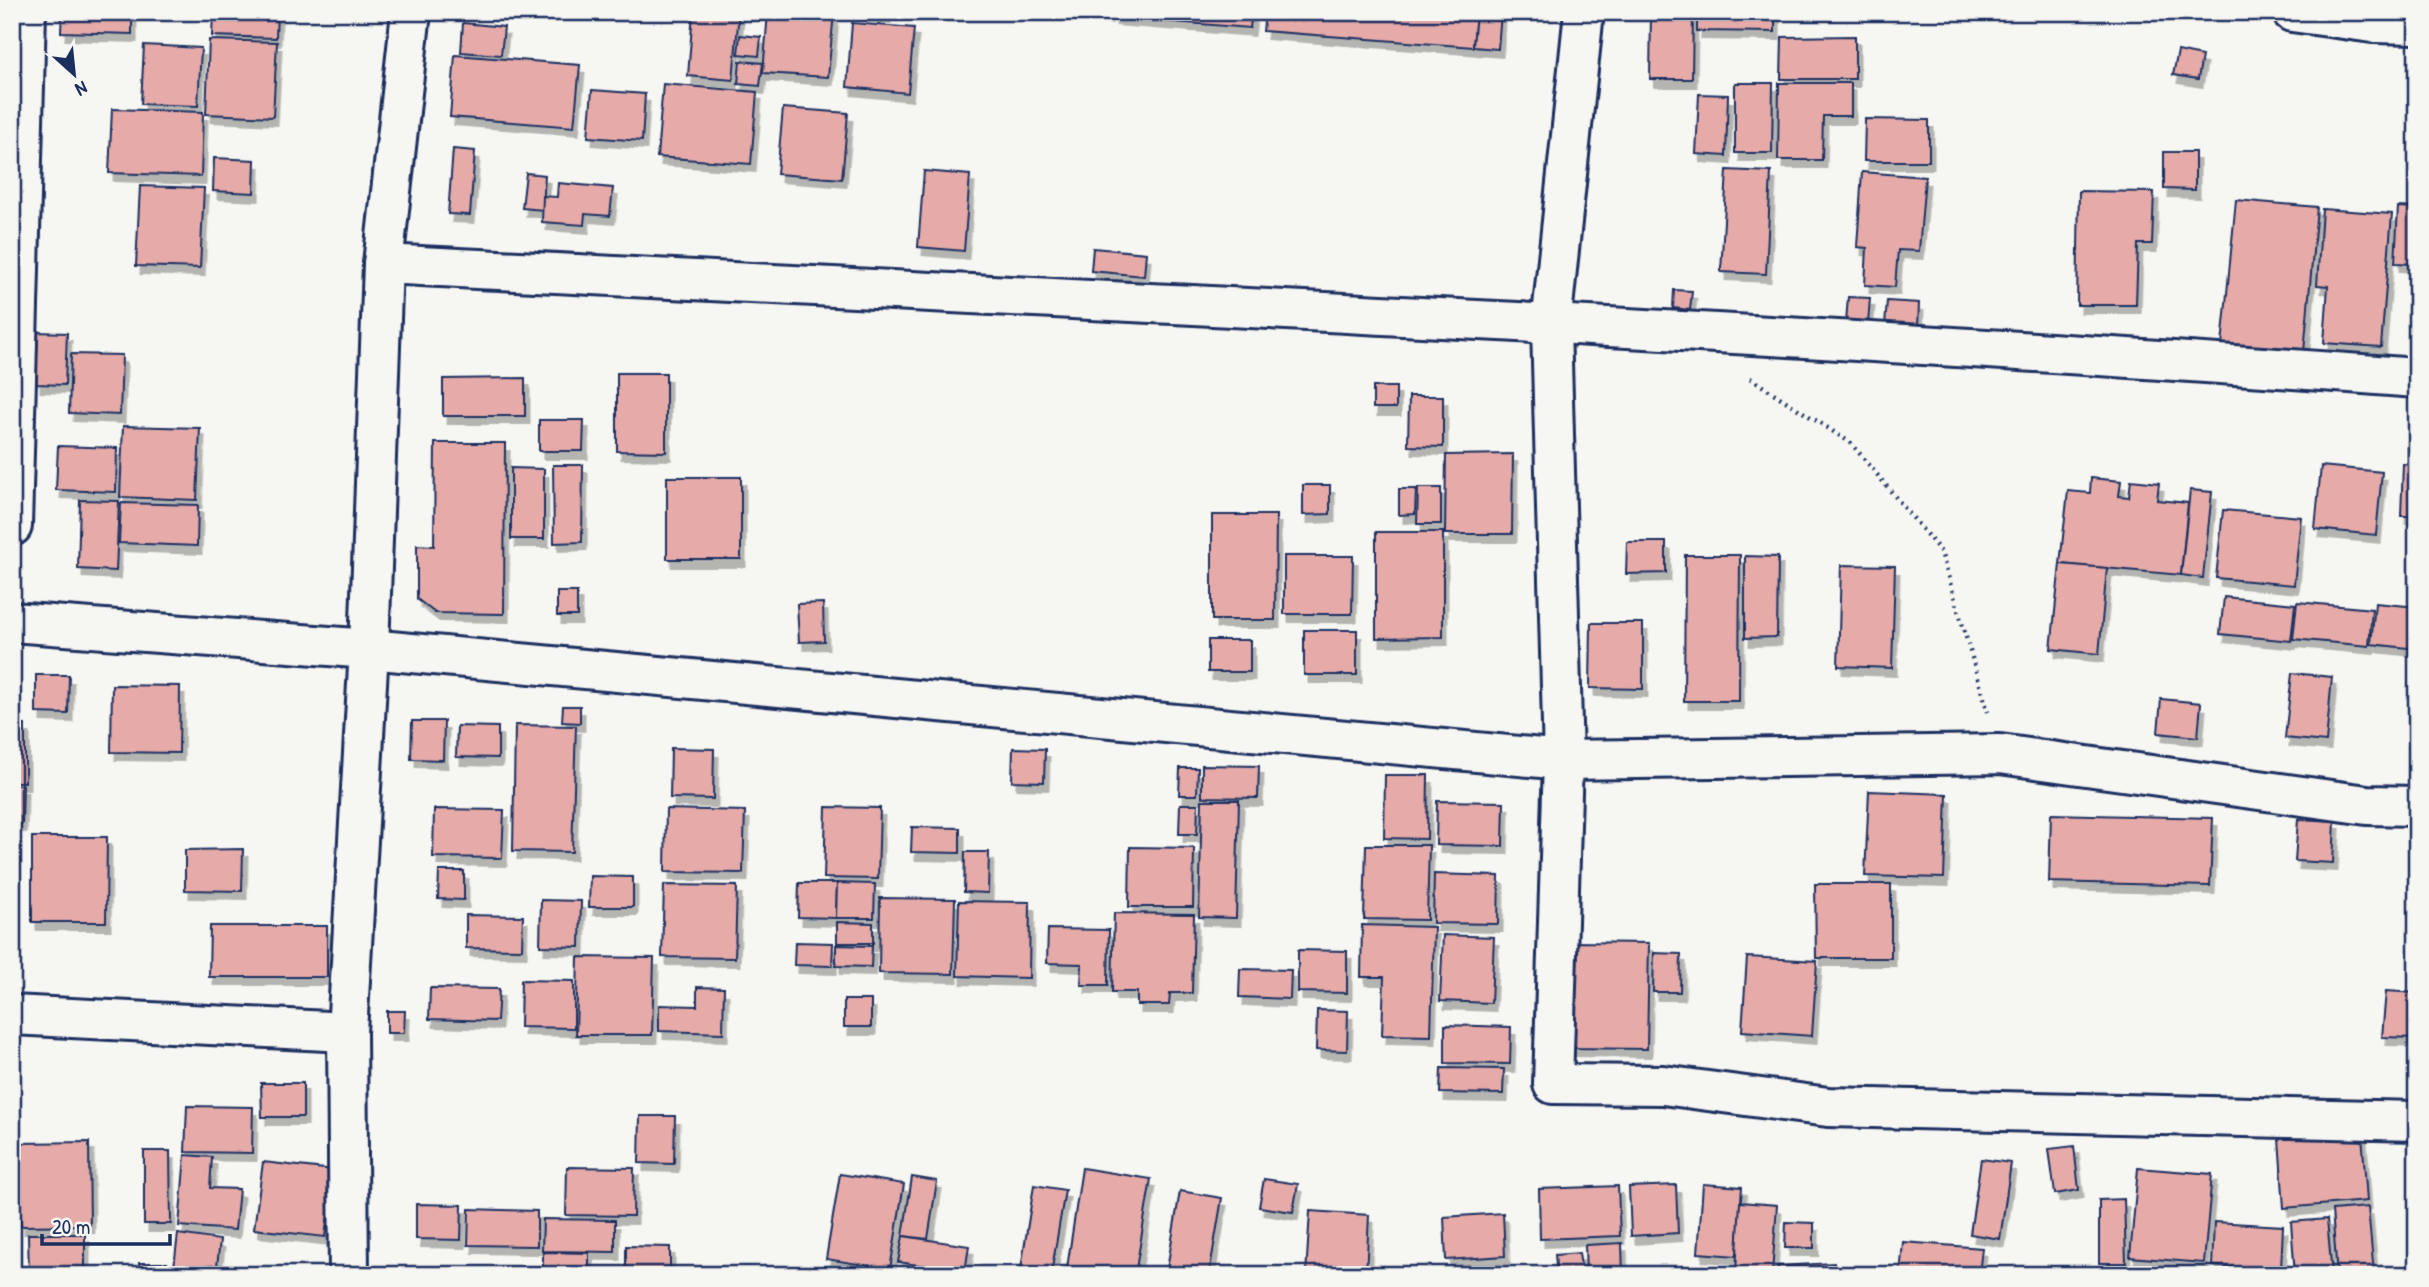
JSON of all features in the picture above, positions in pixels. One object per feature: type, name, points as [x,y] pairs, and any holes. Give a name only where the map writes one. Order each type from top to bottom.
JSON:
[{"type":"street","points":[[12,526],[26,12]]},
{"type":"street","points":[[349,1275],[347,1032],[369,649],[383,264],[411,12]]},
{"type":"street","points":[[1584,12],[1551,326],[1563,760],[1553,1084],[1663,1086],[1828,1107],[2417,1121]]},
{"type":"street","points":[[2292,12],[2417,24]]},
{"type":"street","points":[[383,264],[2185,361],[2417,378]]},
{"type":"street","points":[[12,622],[369,649],[1563,760],[2000,754],[2367,804],[2417,806]]},
{"type":"street","points":[[12,1014],[347,1032]]},
{"type":"path","points":[[1742,371],[1851,443],[1941,552],[2000,754]]},
{"type":"building","points":[[62,12],[132,12],[132,34],[61,32]]},
{"type":"building","points":[[213,12],[277,12],[276,38],[212,36]]},
{"type":"building","points":[[693,12],[739,12],[733,80],[688,76]]},
{"type":"building","points":[[768,12],[834,12],[828,77],[763,73]]},
{"type":"building","points":[[849,12],[887,12],[886,15]]},
{"type":"building","points":[[1079,12],[1108,12],[1107,15]]},
{"type":"building","points":[[1113,12],[1252,12],[1250,28],[1112,17]]},
{"type":"building","points":[[1265,12],[1476,12],[1473,47],[1263,31]]},
{"type":"building","points":[[1476,12],[1501,12],[1498,49],[1473,47]]},
{"type":"building","points":[[1651,12],[1693,12],[1692,79],[1650,79]]},
{"type":"building","points":[[1697,12],[1775,12],[1775,32],[1697,31]]},
{"type":"building","points":[[463,23],[504,27],[501,55],[461,52]]},
{"type":"building","points":[[852,23],[914,28],[908,93],[847,87]]},
{"type":"building","points":[[740,35],[761,37],[759,56],[738,54]]},
{"type":"building","points":[[1855,36],[1855,79],[1781,79],[1782,37]]},
{"type":"building","points":[[209,40],[277,42],[273,117],[206,114]]},
{"type":"building","points":[[144,45],[201,48],[198,106],[141,104]]},
{"type":"building","points":[[2178,51],[2202,56],[2198,79],[2173,75]]},
{"type":"building","points":[[455,55],[580,65],[574,127],[450,117]]},
{"type":"building","points":[[740,61],[763,63],[760,86],[738,84]]},
{"type":"building","points":[[1735,83],[1773,83],[1772,153],[1735,153]]},
{"type":"building","points":[[1779,83],[1851,83],[1851,116],[1823,116],[1822,160],[1778,160]]},
{"type":"building","points":[[663,84],[757,92],[751,164],[657,157]]},
{"type":"building","points":[[592,90],[645,94],[642,141],[588,137]]},
{"type":"building","points":[[1699,94],[1728,95],[1726,156],[1696,154]]},
{"type":"building","points":[[783,108],[848,113],[842,179],[777,174]]},
{"type":"building","points":[[112,109],[203,112],[201,176],[109,173]]},
{"type":"building","points":[[1865,119],[1929,120],[1929,161],[1864,161]]},
{"type":"building","points":[[453,149],[475,151],[470,215],[448,214]]},
{"type":"building","points":[[2164,152],[2195,152],[2195,190],[2164,189]]},
{"type":"building","points":[[214,158],[255,160],[254,193],[213,191]]},
{"type":"building","points":[[1727,170],[1771,172],[1766,274],[1721,272]]},
{"type":"building","points":[[924,171],[970,175],[964,251],[918,247]]},
{"type":"building","points":[[1862,172],[1925,177],[1919,251],[1898,250],[1895,287],[1865,285],[1867,248],[1857,247]]},
{"type":"building","points":[[526,173],[545,175],[543,210],[522,208]]},
{"type":"building","points":[[558,183],[613,188],[610,216],[585,214],[584,225],[542,222],[543,196],[557,197]]},
{"type":"building","points":[[140,186],[204,188],[200,268],[136,266]]},
{"type":"building","points":[[2079,191],[2154,192],[2152,244],[2138,244],[2136,305],[2077,305]]},
{"type":"building","points":[[2236,200],[2317,207],[2304,352],[2222,345]]},
{"type":"building","points":[[2398,207],[2417,208],[2417,264],[2395,263]]},
{"type":"building","points":[[2322,209],[2392,214],[2381,347],[2324,343],[2328,286],[2317,285]]},
{"type":"building","points":[[1093,248],[1146,253],[1144,276],[1091,271]]},
{"type":"building","points":[[1674,290],[1692,291],[1690,310],[1673,308]]},
{"type":"building","points":[[1848,297],[1870,298],[1868,324],[1846,322]]},
{"type":"building","points":[[1887,301],[1919,303],[1918,328],[1885,325]]},
{"type":"building","points":[[37,332],[67,333],[65,385],[36,384]]},
{"type":"building","points":[[71,354],[122,355],[120,415],[69,413]]},
{"type":"building","points":[[617,373],[666,373],[666,452],[617,451]]},
{"type":"building","points":[[525,378],[525,416],[443,416],[443,379]]},
{"type":"building","points":[[1373,387],[1396,387],[1396,408],[1373,408]]},
{"type":"building","points":[[1409,396],[1443,396],[1443,447],[1408,446]]},
{"type":"building","points":[[539,420],[584,420],[583,451],[539,451]]},
{"type":"building","points":[[123,426],[200,428],[197,500],[120,497]]},
{"type":"building","points":[[2408,435],[2417,436],[2417,462],[2408,462]]},
{"type":"building","points":[[435,443],[505,443],[504,614],[435,613],[417,599],[417,545],[434,546]]},
{"type":"building","points":[[58,446],[117,448],[116,492],[56,490]]},
{"type":"building","points":[[1513,454],[1512,534],[1445,534],[1446,455]]},
{"type":"building","points":[[2403,464],[2417,465],[2417,516],[2401,516]]},
{"type":"building","points":[[553,465],[583,465],[582,542],[554,543]]},
{"type":"building","points":[[2321,466],[2382,472],[2376,535],[2315,529]]},
{"type":"building","points":[[511,468],[544,469],[544,539],[511,539]]},
{"type":"building","points":[[667,477],[741,477],[741,559],[667,559]]},
{"type":"building","points":[[2091,478],[2121,481],[2119,496],[2129,497],[2131,480],[2159,483],[2157,500],[2188,503],[2181,575],[2060,564],[2068,491],[2090,493]]},
{"type":"building","points":[[1303,485],[1330,485],[1330,514],[1303,515]]},
{"type":"building","points":[[1418,488],[1441,488],[1441,524],[1417,524]]},
{"type":"building","points":[[1399,489],[1416,489],[1415,514],[1399,515]]},
{"type":"building","points":[[2190,490],[2212,492],[2203,578],[2181,575]]},
{"type":"building","points":[[80,500],[119,501],[116,571],[78,569]]},
{"type":"building","points":[[121,503],[198,505],[197,546],[119,543]]},
{"type":"building","points":[[2223,510],[2301,517],[2294,585],[2216,578]]},
{"type":"building","points":[[1212,515],[1276,515],[1275,620],[1212,620]]},
{"type":"building","points":[[1376,532],[1443,532],[1443,637],[1376,638]]},
{"type":"building","points":[[1627,542],[1666,542],[1666,573],[1626,574]]},
{"type":"building","points":[[1685,555],[1740,555],[1739,701],[1684,701]]},
{"type":"building","points":[[1284,556],[1353,556],[1352,614],[1284,614]]},
{"type":"building","points":[[1745,556],[1778,557],[1777,637],[1745,638]]},
{"type":"building","points":[[2060,564],[2107,568],[2099,654],[2051,649]]},
{"type":"building","points":[[1841,565],[1895,566],[1892,668],[1838,666]]},
{"type":"building","points":[[557,592],[577,592],[577,616],[557,616]]},
{"type":"building","points":[[2224,597],[2295,604],[2291,641],[2220,634]]},
{"type":"building","points":[[2297,602],[2372,609],[2369,646],[2293,639]]},
{"type":"building","points":[[823,603],[824,641],[799,642],[797,604]]},
{"type":"building","points":[[2375,603],[2417,607],[2417,649],[2371,644]]},
{"type":"building","points":[[1591,623],[1643,623],[1643,689],[1590,688]]},
{"type":"building","points":[[1304,630],[1357,630],[1357,675],[1304,675]]},
{"type":"building","points":[[1208,640],[1250,640],[1250,672],[1208,672]]},
{"type":"building","points":[[2292,673],[2332,677],[2326,742],[2285,738]]},
{"type":"building","points":[[36,675],[69,675],[68,714],[36,713]]},
{"type":"building","points":[[112,685],[180,686],[179,753],[111,752]]},
{"type":"building","points":[[2161,699],[2201,703],[2198,737],[2158,733]]},
{"type":"building","points":[[563,706],[580,706],[580,723],[562,722]]},
{"type":"building","points":[[412,721],[444,721],[443,760],[411,759]]},
{"type":"building","points":[[12,725],[25,725],[25,782],[12,782]]},
{"type":"building","points":[[515,725],[576,726],[572,852],[513,851]]},
{"type":"building","points":[[457,726],[498,727],[498,758],[456,757]]},
{"type":"building","points":[[671,748],[714,749],[713,799],[670,798]]},
{"type":"building","points":[[1013,748],[1045,749],[1044,782],[1012,781]]},
{"type":"building","points":[[1202,765],[1259,766],[1258,798],[1202,797]]},
{"type":"building","points":[[1180,768],[1198,768],[1197,795],[1179,795]]},
{"type":"building","points":[[1385,775],[1428,775],[1427,839],[1384,838]]},
{"type":"building","points":[[12,785],[23,785],[22,824],[12,824]]},
{"type":"building","points":[[1869,791],[1947,794],[1944,878],[1865,876]]},
{"type":"building","points":[[1202,800],[1239,800],[1236,918],[1199,917]]},
{"type":"building","points":[[1437,801],[1504,802],[1503,846],[1436,845]]},
{"type":"building","points":[[1180,804],[1198,804],[1197,834],[1179,834]]},
{"type":"building","points":[[826,807],[880,808],[878,879],[824,878]]},
{"type":"building","points":[[434,809],[504,810],[502,858],[433,857]]},
{"type":"building","points":[[666,809],[745,811],[743,873],[665,872]]},
{"type":"building","points":[[2051,814],[2213,818],[2210,886],[2049,882]]},
{"type":"building","points":[[2298,819],[2335,821],[2333,863],[2295,861]]},
{"type":"building","points":[[912,827],[960,828],[960,853],[911,852]]},
{"type":"building","points":[[32,837],[107,837],[106,922],[32,922]]},
{"type":"building","points":[[1366,845],[1429,845],[1427,920],[1364,919]]},
{"type":"building","points":[[1130,847],[1194,848],[1193,907],[1129,907]]},
{"type":"building","points":[[243,849],[242,891],[185,890],[185,850]]},
{"type":"building","points":[[965,852],[989,852],[988,893],[964,892]]},
{"type":"building","points":[[439,871],[464,871],[464,900],[438,899]]},
{"type":"building","points":[[1434,874],[1499,876],[1498,924],[1433,923]]},
{"type":"building","points":[[590,876],[633,877],[633,907],[589,907]]},
{"type":"building","points":[[799,883],[837,883],[836,918],[798,917]]},
{"type":"building","points":[[837,883],[875,884],[874,918],[836,918]]},
{"type":"building","points":[[1815,884],[1891,884],[1891,958],[1816,958]]},
{"type":"building","points":[[664,885],[737,886],[735,958],[662,957]]},
{"type":"building","points":[[880,898],[955,899],[953,974],[879,973]]},
{"type":"building","points":[[541,900],[581,901],[580,947],[540,946]]},
{"type":"building","points":[[959,901],[1030,902],[1029,978],[957,976]]},
{"type":"building","points":[[1114,913],[1194,914],[1192,993],[1170,993],[1169,1005],[1137,1005],[1137,992],[1112,992]]},
{"type":"building","points":[[466,915],[523,916],[522,949],[466,948]]},
{"type":"building","points":[[837,922],[873,923],[873,943],[837,943]]},
{"type":"building","points":[[1362,925],[1434,927],[1431,1036],[1382,1035],[1384,977],[1361,977]]},
{"type":"building","points":[[210,926],[327,926],[327,977],[209,977]]},
{"type":"building","points":[[1048,929],[1109,930],[1108,985],[1081,985],[1082,964],[1047,963]]},
{"type":"building","points":[[1443,935],[1494,937],[1491,1003],[1440,1001]]},
{"type":"building","points":[[795,942],[833,943],[832,966],[794,965]]},
{"type":"building","points":[[1571,942],[1649,943],[1647,1049],[1569,1048]]},
{"type":"building","points":[[836,945],[872,946],[871,967],[836,966]]},
{"type":"building","points":[[1298,950],[1347,951],[1347,993],[1298,992]]},
{"type":"building","points":[[1654,953],[1681,954],[1680,992],[1653,992]]},
{"type":"building","points":[[578,957],[654,958],[652,1035],[576,1035]]},
{"type":"building","points":[[1747,957],[1817,961],[1812,1036],[1742,1031]]},
{"type":"building","points":[[1240,969],[1291,970],[1290,999],[1239,997]]},
{"type":"building","points":[[521,980],[574,981],[574,1028],[520,1027]]},
{"type":"building","points":[[697,987],[724,988],[723,1033],[659,1031],[659,1005],[697,1006]]},
{"type":"building","points":[[430,988],[499,989],[497,1021],[429,1019]]},
{"type":"building","points":[[2386,991],[2417,993],[2417,1038],[2382,1037]]},
{"type":"building","points":[[844,1000],[871,1000],[871,1027],[844,1027]]},
{"type":"building","points":[[1317,1010],[1348,1011],[1347,1051],[1316,1050]]},
{"type":"building","points":[[387,1011],[405,1011],[404,1033],[387,1033]]},
{"type":"building","points":[[1445,1025],[1511,1027],[1510,1064],[1445,1063]]},
{"type":"building","points":[[1441,1068],[1504,1069],[1503,1094],[1440,1093]]},
{"type":"building","points":[[261,1083],[303,1083],[303,1117],[262,1117]]},
{"type":"building","points":[[187,1106],[253,1107],[252,1153],[185,1152]]},
{"type":"building","points":[[640,1116],[675,1116],[674,1164],[639,1163]]},
{"type":"building","points":[[2362,1134],[2367,1201],[2284,1208],[2279,1139]]},
{"type":"building","points":[[89,1142],[90,1225],[20,1226],[19,1143]]},
{"type":"building","points":[[2074,1146],[2079,1190],[2055,1194],[2049,1149]]},
{"type":"building","points":[[144,1151],[170,1151],[171,1224],[144,1224]]},
{"type":"building","points":[[185,1155],[212,1157],[210,1188],[239,1189],[235,1230],[179,1226]]},
{"type":"building","points":[[1981,1159],[2011,1163],[2000,1239],[1970,1234]]},
{"type":"building","points":[[263,1162],[333,1170],[325,1237],[254,1229]]},
{"type":"building","points":[[567,1167],[634,1168],[633,1216],[566,1215]]},
{"type":"building","points":[[1082,1168],[1151,1179],[1135,1275],[1066,1275]]},
{"type":"building","points":[[2138,1168],[2212,1174],[2204,1263],[2130,1257]]},
{"type":"building","points":[[840,1174],[904,1184],[890,1269],[826,1259]]},
{"type":"building","points":[[912,1177],[937,1181],[928,1239],[903,1236]]},
{"type":"building","points":[[1264,1179],[1298,1184],[1293,1212],[1259,1207]]},
{"type":"building","points":[[1703,1184],[1742,1187],[1737,1256],[1698,1253]]},
{"type":"building","points":[[1034,1185],[1065,1190],[1051,1275],[1020,1275]]},
{"type":"building","points":[[1676,1185],[1678,1233],[1631,1236],[1629,1187]]},
{"type":"building","points":[[1618,1186],[1620,1236],[1540,1239],[1539,1189]]},
{"type":"building","points":[[1180,1191],[1222,1198],[1209,1275],[1166,1275]]},
{"type":"building","points":[[2124,1199],[2126,1263],[2099,1263],[2099,1200]]},
{"type":"building","points":[[1740,1202],[1777,1205],[1772,1274],[1736,1272]]},
{"type":"building","points":[[416,1204],[462,1205],[461,1240],[416,1239]]},
{"type":"building","points":[[2368,1207],[2374,1275],[2337,1275],[2332,1210]]},
{"type":"building","points":[[469,1209],[537,1211],[537,1246],[468,1245]]},
{"type":"building","points":[[1310,1211],[1369,1215],[1366,1275],[1306,1275]]},
{"type":"building","points":[[1503,1213],[1505,1256],[1446,1260],[1444,1217]]},
{"type":"building","points":[[543,1219],[615,1220],[615,1252],[542,1251]]},
{"type":"building","points":[[2327,1219],[2332,1275],[2295,1275],[2291,1222]]},
{"type":"building","points":[[1786,1222],[1814,1223],[1814,1248],[1785,1248]]},
{"type":"building","points":[[2214,1222],[2283,1226],[2281,1270],[2212,1266]]},
{"type":"building","points":[[28,1234],[85,1234],[85,1275],[29,1275]]},
{"type":"building","points":[[178,1234],[220,1240],[216,1275],[173,1275]]},
{"type":"building","points":[[903,1236],[969,1246],[965,1272],[898,1262]]},
{"type":"building","points":[[1903,1242],[1982,1248],[1979,1275],[1900,1275]]},
{"type":"building","points":[[1622,1243],[1623,1275],[1586,1275],[1585,1245]]},
{"type":"building","points":[[626,1246],[670,1247],[670,1275],[626,1275]]},
{"type":"building","points":[[543,1252],[589,1253],[589,1275],[543,1275]]},
{"type":"building","points":[[1579,1253],[1582,1274],[1557,1275],[1555,1255]]},
{"type":"building","points":[[139,1263],[167,1263],[168,1275],[139,1275]]},
{"type":"building","points":[[1834,1263],[1834,1275],[1778,1275],[1778,1266]]},
{"type":"building","points":[[2146,1266],[2213,1271],[2213,1275],[2146,1275]]},
{"type":"building","points":[[827,1267],[874,1275],[825,1275]]},
{"type":"building","points":[[1476,1267],[1494,1267],[1494,1275],[1476,1275]]},
{"type":"building","points":[[2109,1269],[2138,1270],[2138,1275],[2109,1275]]},
{"type":"building","points":[[920,1271],[945,1275],[919,1275]]}]
